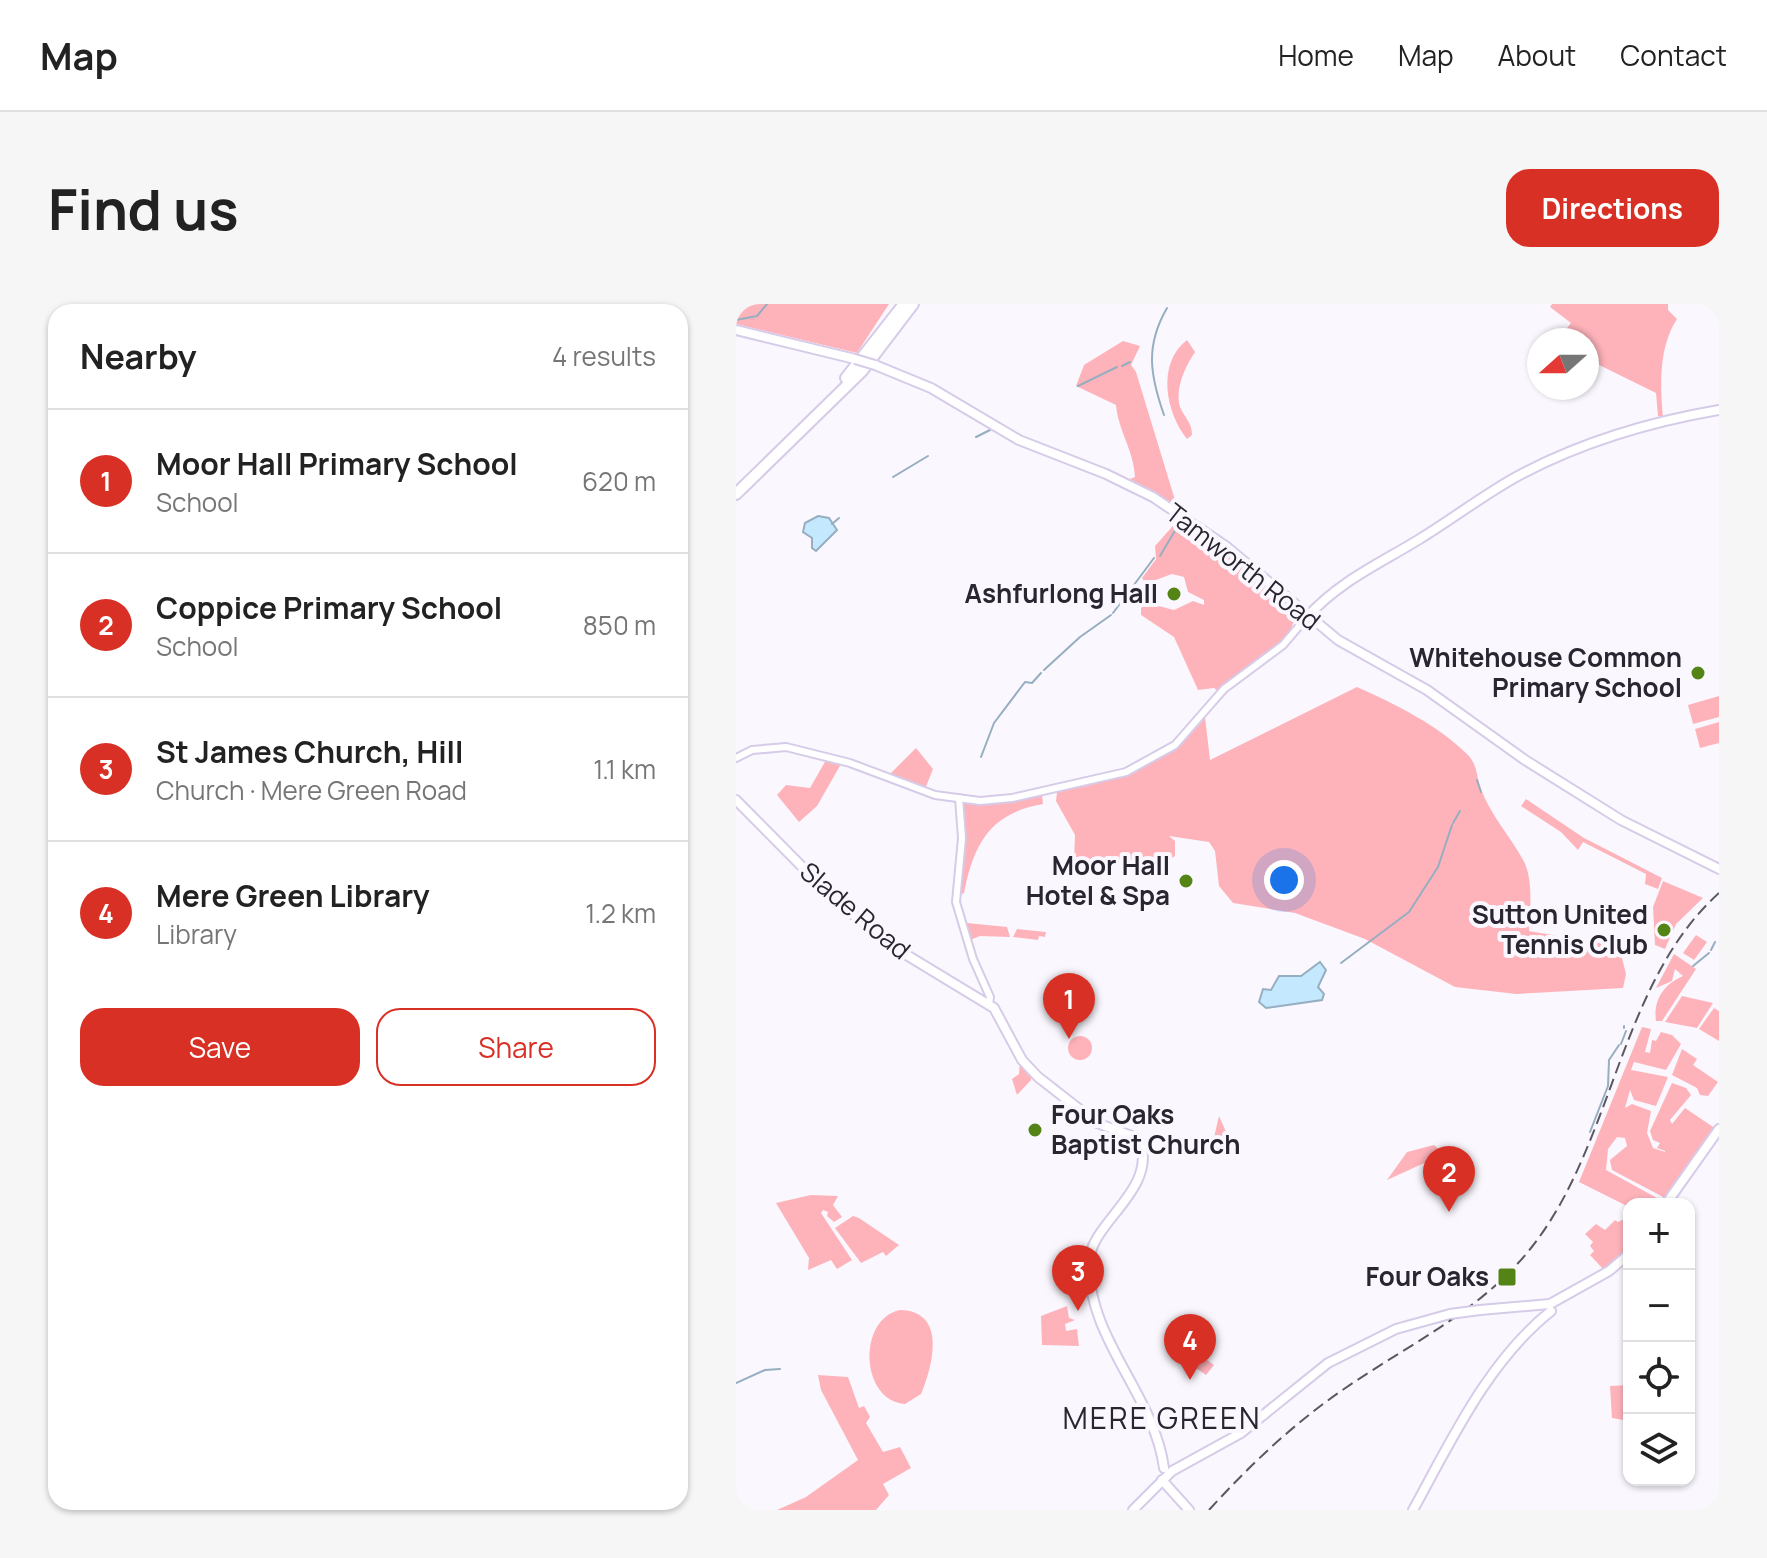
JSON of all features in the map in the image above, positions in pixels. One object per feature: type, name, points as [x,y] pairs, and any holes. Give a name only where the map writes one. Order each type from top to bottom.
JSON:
[{"type":"highway","points":[[736,486],[850,374],[904,304]]},
{"type":"highway","points":[[736,494],[842,393],[880,350],[913,304]]},
{"type":"main road","name":"Tamworth Road","points":[[736,330],[875,365],[931,388],[1019,440],[1150,495],[1227,547],[1338,640],[1427,690],[1609,813],[1719,869]]},
{"type":"main road","points":[[1307,617],[1349,578],[1408,546],[1517,477],[1584,446],[1670,418],[1719,410]]},
{"type":"main road","name":"Slade Road","points":[[736,800],[839,903],[905,954],[989,1004]]},
{"type":"main road","points":[[989,1004],[1004,1021],[1022,1060],[1038,1077],[1097,1123],[1132,1136],[1141,1144],[1143,1157],[1134,1187],[1095,1244],[1089,1265],[1099,1322],[1149,1420],[1166,1475],[1189,1510]]},
{"type":"main road","points":[[1670,1198],[1719,1129]]},
{"type":"main road","points":[[1413,1510],[1500,1363],[1545,1309],[1609,1271],[1623,1259]]},
{"type":"main road","points":[[1133,1510],[1166,1475],[1241,1433],[1340,1356],[1396,1329],[1450,1314],[1480,1310],[1545,1309]]},
{"type":"street","points":[[736,758],[752,750],[786,747],[850,763],[918,790],[988,801],[1126,772],[1146,764],[1184,737],[1224,689],[1276,650],[1307,617]]},
{"type":"street","points":[[959,798],[962,838],[957,907],[973,959],[990,997],[989,1004]]},
{"type":"shaded area","points":[[748,304],[889,304],[857,353],[736,324],[736,318]]},
{"type":"shaded area","points":[[1552,304],[1668,304],[1668,310],[1677,319],[1664,353],[1661,378],[1663,417],[1658,416],[1656,393],[1599,365],[1599,328],[1567,328],[1571,323],[1550,307]]},
{"type":"shaded area","points":[[1187,340],[1195,352],[1182,378],[1179,400],[1192,430],[1192,435],[1187,439],[1170,403],[1168,375],[1177,350]]},
{"type":"shaded area","points":[[1123,341],[1140,346],[1131,365],[1136,372],[1175,500],[1172,503],[1130,479],[1135,477],[1134,467],[1116,405],[1076,386],[1084,365]]},
{"type":"shaded area","points":[[1179,519],[1219,547],[1297,614],[1288,636],[1218,691],[1214,688],[1198,690],[1174,637],[1141,615],[1141,608],[1147,603],[1174,610],[1193,601],[1204,605],[1204,600],[1188,592],[1184,577],[1172,574],[1153,581],[1155,599],[1142,578],[1156,559],[1155,546]]},
{"type":"shaded area","points":[[1357,687],[1430,725],[1468,755],[1474,763],[1489,807],[1526,866],[1530,893],[1529,931],[1599,943],[1620,950],[1626,974],[1623,988],[1516,994],[1455,987],[1365,939],[1295,913],[1233,903],[1219,886],[1215,851],[1209,842],[1169,836],[1175,841],[1175,856],[1157,867],[1142,858],[1129,863],[1074,859],[1075,835],[1056,801],[1057,792],[1119,777],[1158,760],[1191,734],[1205,717],[1210,760]]},
{"type":"shaded area","points":[[1719,696],[1719,717],[1693,724],[1688,705]]},
{"type":"shaded area","points":[[1719,722],[1719,743],[1700,748],[1695,729]]},
{"type":"shaded area","points":[[916,748],[933,769],[925,789],[889,775]]},
{"type":"shaded area","points":[[826,760],[841,764],[817,806],[799,822],[777,795],[786,785],[810,788]]},
{"type":"shaded area","points":[[1042,794],[1043,804],[1010,815],[988,833],[973,859],[964,893],[960,895],[962,802]]},
{"type":"shaded area","points":[[1526,799],[1584,838],[1662,878],[1658,889],[1645,884],[1646,874],[1583,842],[1578,850],[1561,832],[1521,806]]},
{"type":"shaded area","points":[[1663,881],[1703,898],[1676,924],[1665,949],[1655,945],[1653,907]]},
{"type":"shaded area","points":[[967,923],[1007,927],[1010,937],[980,936],[970,940]]},
{"type":"shaded area","points":[[1017,929],[1046,932],[1045,937],[1039,936],[1038,940],[1013,937]]},
{"type":"shaded area","points":[[1696,935],[1707,942],[1694,960],[1683,953]]},
{"type":"shaded area","points":[[1674,954],[1696,969],[1662,1021],[1656,1021],[1656,1006],[1661,994],[1670,983],[1683,976],[1675,969],[1672,981],[1656,988]]},
{"type":"shaded area","points":[[1682,996],[1713,1003],[1697,1028],[1665,1022]]},
{"type":"shaded area","points":[[1714,1008],[1719,1011],[1719,1041],[1699,1029]]},
{"type":"shaded area","points":[[1642,1027],[1651,1029],[1645,1052],[1650,1053],[1652,1040],[1656,1041],[1661,1032],[1672,1035],[1681,1044],[1666,1070],[1634,1062],[1631,1070],[1668,1077],[1656,1106],[1634,1100],[1630,1090],[1625,1108],[1632,1104],[1651,1111],[1647,1133],[1653,1148],[1665,1152],[1657,1148],[1660,1143],[1653,1140],[1650,1131],[1672,1083],[1686,1088],[1691,1095],[1670,1120],[1672,1124],[1685,1108],[1716,1129],[1665,1198],[1612,1170],[1610,1160],[1627,1146],[1625,1138],[1617,1137],[1608,1149],[1606,1170],[1657,1198],[1623,1198],[1623,1204],[1579,1182]]},
{"type":"shaded area","points":[[1080,1036],[1091,1043],[1092,1048],[1085,1059],[1080,1060],[1069,1053],[1068,1048],[1075,1037]]},
{"type":"shaded area","points":[[1682,1049],[1697,1059],[1693,1065],[1718,1082],[1708,1096],[1700,1095],[1697,1088],[1672,1075]]},
{"type":"shaded area","points":[[1020,1062],[1031,1074],[1031,1080],[1017,1095],[1012,1079],[1019,1074]]},
{"type":"shaded area","points":[[1219,1116],[1231,1143],[1230,1147],[1212,1146]]},
{"type":"shaded area","points":[[1434,1145],[1444,1154],[1387,1180],[1407,1152]]},
{"type":"shaded area","points":[[811,1195],[838,1196],[833,1205],[842,1217],[834,1222],[827,1216],[828,1212],[823,1210],[821,1213],[852,1260],[837,1269],[831,1260],[808,1270],[809,1258],[776,1203]]},
{"type":"shaded area","points":[[853,1216],[899,1245],[886,1256],[883,1252],[861,1263],[835,1228]]},
{"type":"shaded area","points":[[1615,1220],[1623,1220],[1623,1255],[1604,1270],[1590,1255],[1594,1251],[1590,1246],[1593,1242],[1585,1234],[1596,1224],[1605,1230]]},
{"type":"shaded area","points":[[1067,1306],[1069,1318],[1075,1320],[1065,1324],[1066,1331],[1077,1329],[1079,1346],[1042,1345],[1041,1316]]},
{"type":"shaded area","points":[[900,1310],[925,1319],[933,1342],[921,1394],[905,1404],[890,1399],[879,1389],[872,1375],[870,1359],[876,1328],[886,1316]]},
{"type":"shaded area","points":[[1195,1339],[1207,1349],[1202,1356],[1214,1365],[1206,1375],[1193,1366],[1200,1359],[1187,1348]]},
{"type":"shaded area","points":[[818,1375],[848,1377],[859,1408],[864,1406],[870,1417],[866,1423],[883,1452],[900,1447],[911,1468],[883,1484],[889,1495],[876,1510],[777,1510],[806,1497],[858,1460],[821,1390]]},
{"type":"shaded area","points":[[1623,1385],[1623,1420],[1612,1418],[1610,1386]]},
{"type":"water","points":[[818,516],[829,518],[837,530],[816,551],[812,548],[812,538],[803,532],[805,523]]},
{"type":"water","points":[[1320,962],[1326,970],[1318,987],[1324,994],[1322,1000],[1266,1008],[1259,1002],[1263,989],[1271,990],[1279,976],[1301,976]]},
{"type":"waterway","points":[[736,320],[757,316],[767,304]]},
{"type":"waterway","points":[[1164,415],[1155,387],[1152,361],[1155,335],[1167,308]]},
{"type":"waterway","points":[[1122,366],[1130,362]]},
{"type":"waterway","points":[[1078,386],[1117,367]]},
{"type":"waterway","points":[[976,437],[990,430]]},
{"type":"waterway","points":[[893,477],[928,456]]},
{"type":"waterway","points":[[832,524],[839,518]]},
{"type":"waterway","points":[[1160,556],[1179,524]]},
{"type":"waterway","points":[[1113,613],[1154,558]]},
{"type":"waterway","points":[[1044,670],[1080,637],[1111,615]]},
{"type":"waterway","points":[[981,757],[994,723],[1025,682],[1032,683],[1041,673]]},
{"type":"waterway","points":[[1477,780],[1481,792]]},
{"type":"waterway","points":[[1453,823],[1460,811]]},
{"type":"waterway","points":[[1341,963],[1409,912],[1438,867],[1452,825]]},
{"type":"waterway","points":[[1711,950],[1715,942]]},
{"type":"waterway","points":[[1693,966],[1709,953]]},
{"type":"waterway","points":[[1621,1044],[1626,1031]]},
{"type":"waterway","points":[[1590,1132],[1608,1086],[1609,1060],[1619,1045]]},
{"type":"waterway","points":[[736,1383],[765,1370],[780,1369]]},
{"type":"railway","points":[[1209,1510],[1256,1461],[1307,1416],[1467,1309],[1511,1271],[1531,1248],[1559,1207],[1581,1161],[1637,1017],[1659,972],[1686,930],[1719,893]]},
{"type":"place","name":"Ashfurlong Hall","points":[[1174,594]]},
{"type":"place","name":"Whitehouse Common Primary School","points":[[1698,673]]},
{"type":"place","name":"Moor Hall Hotel & Spa","points":[[1186,881]]},
{"type":"place","name":"Sutton United Tennis Club","points":[[1664,930]]},
{"type":"place","name":"Moor Hall Primary School","points":[[1069,1039]]},
{"type":"place","name":"Four Oaks Baptist Church","points":[[1035,1130]]},
{"type":"place","name":"Coppice Primary School","points":[[1449,1212]]},
{"type":"place","name":"Four Oaks","points":[[1507,1277]]},
{"type":"place","name":"St James Church, Hill","points":[[1078,1311]]},
{"type":"place","name":"Mere Green Library","points":[[1190,1380]]},
{"type":"district","name":"MERE GREEN","points":[[1162,1419]]}]
